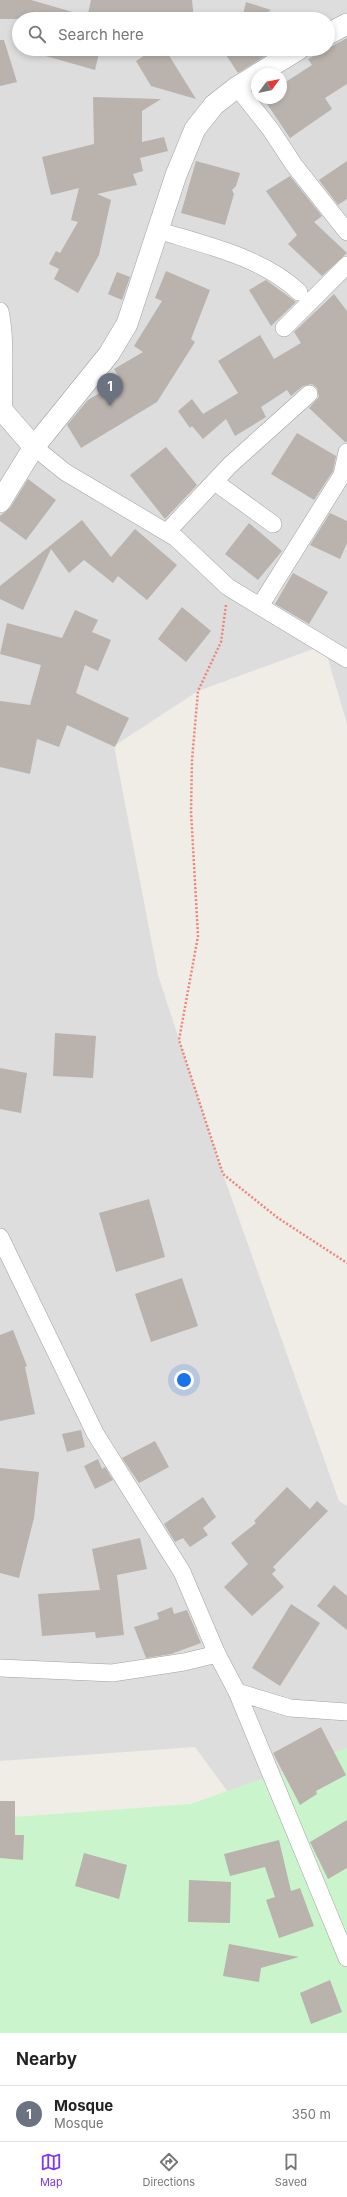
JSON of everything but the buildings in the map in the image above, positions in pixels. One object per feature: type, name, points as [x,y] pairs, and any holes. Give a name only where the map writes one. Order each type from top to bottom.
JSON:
[{"type":"street","points":[[335,30],[347,24]]},
{"type":"street","points":[[268,68],[288,56]]},
{"type":"street","points":[[0,502],[34,447],[109,354],[123,330],[176,175],[196,129],[214,105],[251,78]]},
{"type":"street","points":[[237,87],[271,130],[294,165],[347,232]]},
{"type":"street","points":[[157,230],[243,259],[284,278],[299,292]]},
{"type":"street","points":[[284,328],[347,265]]},
{"type":"street","points":[[0,312],[4,360],[1,415],[34,447],[65,472],[167,532],[228,587],[347,659]]},
{"type":"street","points":[[167,532],[215,482],[309,394]]},
{"type":"street","points":[[260,606],[342,475],[347,452]]},
{"type":"street","points":[[215,482],[273,524]]},
{"type":"street","points":[[0,1237],[95,1433],[182,1572],[217,1654],[237,1692],[347,1958]]},
{"type":"street","points":[[0,1668],[112,1673],[184,1662],[217,1654]]},
{"type":"street","points":[[237,1692],[290,1708],[347,1712]]},
{"type":"path","points":[[228,587],[221,642],[198,692],[192,760],[191,811],[198,936],[180,1040],[223,1174],[278,1218],[347,1263]]},
{"type":"shaded area","points":[[0,0],[347,0],[347,724],[324,645],[198,691],[114,746],[158,975],[223,1174],[339,1501],[347,1506],[347,2020],[263,1840],[195,1747],[0,1761]]},
{"type":"green space","points":[[347,1748],[347,2033],[0,2033],[0,1818],[191,1804]]},
{"type":"place","name":"Mosque","points":[[110,406]]}]
